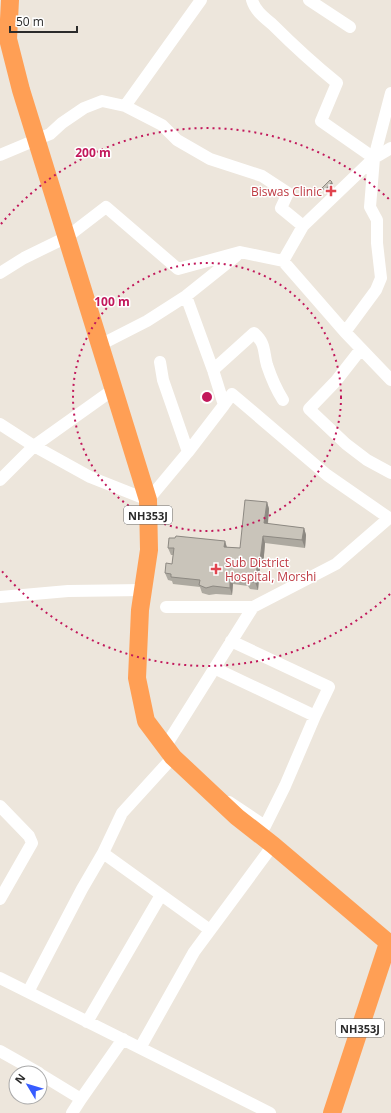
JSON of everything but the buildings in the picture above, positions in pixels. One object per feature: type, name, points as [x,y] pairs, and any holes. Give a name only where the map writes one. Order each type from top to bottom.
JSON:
[{"type":"highway","name":"NH353J","points":[[10,0],[8,40],[21,90],[148,500],[149,550],[140,610],[137,678],[146,721],[169,752],[237,817],[273,845],[389,944],[332,1113]]},
{"type":"street","points":[[125,106],[201,0]]},
{"type":"street","points":[[252,0],[254,7],[315,65],[337,83],[321,120],[374,158]]},
{"type":"street","points":[[309,0],[350,27]]},
{"type":"street","points":[[345,332],[376,290],[381,278],[377,242],[377,220],[370,207],[374,158],[391,93]]},
{"type":"street","points":[[0,155],[50,134],[62,123],[84,108],[102,101],[125,106],[162,124],[177,140],[210,159],[262,176],[288,194],[281,208],[303,226]]},
{"type":"street","points":[[282,261],[303,226],[374,158],[391,148]]},
{"type":"street","points":[[0,273],[24,258],[67,237],[106,207],[178,269],[240,252],[282,261],[345,332],[391,380]]},
{"type":"street","points":[[100,345],[147,321],[186,296],[240,252]]},
{"type":"street","points":[[186,296],[224,405]]},
{"type":"street","points":[[213,370],[254,332],[262,340],[273,381],[283,400]]},
{"type":"street","points":[[361,349],[336,381],[308,408],[346,444],[367,460],[391,473]]},
{"type":"street","points":[[160,362],[163,380],[188,452]]},
{"type":"street","points":[[0,480],[34,446],[114,389]]},
{"type":"street","points":[[0,424],[34,446],[90,478],[148,500],[188,452],[232,394],[327,475],[390,518],[336,564],[253,607],[166,607]]},
{"type":"street","points":[[0,596],[68,591],[143,590]]},
{"type":"street","points":[[28,992],[82,889],[103,853],[122,813],[169,752],[214,668],[253,607]]},
{"type":"street","points":[[225,805],[230,801],[265,826],[285,786],[329,687],[232,641]]},
{"type":"street","points":[[214,668],[268,692],[316,716]]},
{"type":"street","points":[[0,806],[29,836],[32,843],[0,899]]},
{"type":"street","points":[[140,1048],[194,952],[273,845]]},
{"type":"street","points":[[103,853],[210,930]]},
{"type":"street","points":[[87,1022],[161,895]]},
{"type":"street","points":[[0,978],[270,1113]]},
{"type":"street","points":[[72,1113],[123,1040]]},
{"type":"street","points":[[0,1051],[25,1065]]},
{"type":"street","points":[[48,1079],[81,1099]]},
{"type":"place","name":"Biswas Clinic","points":[[331,191]]},
{"type":"place","name":"Sub District Hospital, Morshi","points":[[216,569]]}]
